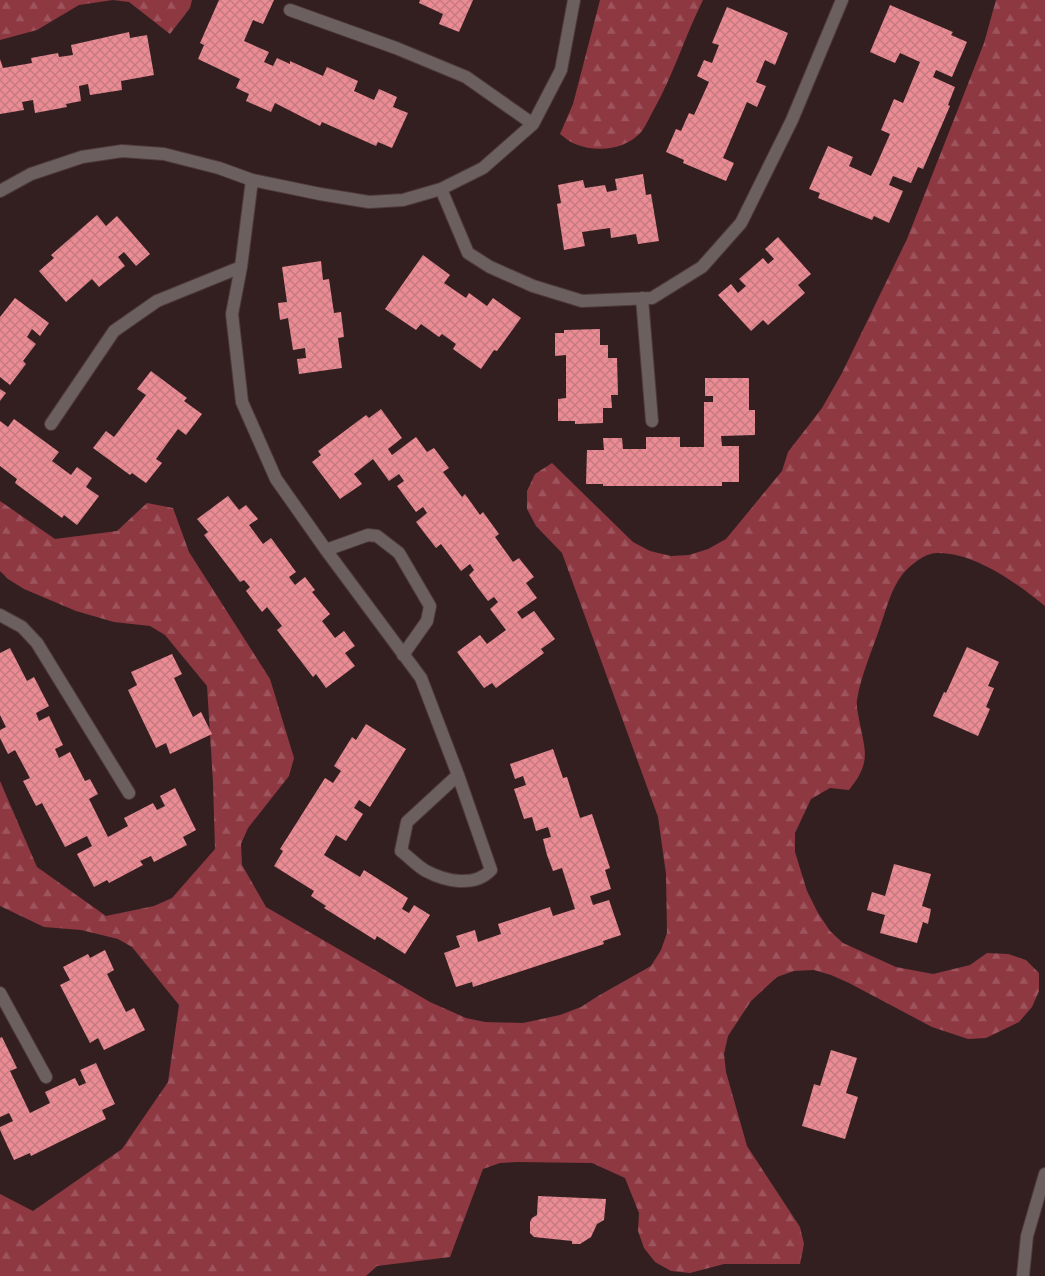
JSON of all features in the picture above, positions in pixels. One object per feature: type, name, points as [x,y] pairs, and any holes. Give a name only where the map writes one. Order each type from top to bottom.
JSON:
[{"type":"street","points":[[0,191],[31,174],[82,157],[122,151],[164,154],[219,168],[252,180],[369,202],[403,200],[441,189],[483,168],[534,124],[561,70],[574,0]]},
{"type":"street","points":[[441,189],[468,252],[490,267],[533,286],[582,301],[652,298],[702,267],[741,223],[792,120],[842,0]]},
{"type":"street","points":[[290,10],[396,48],[466,77],[534,124]]},
{"type":"street","points":[[252,180],[241,267],[232,314],[242,402],[276,478],[326,550],[421,678],[458,775],[491,870],[484,878],[456,882],[425,870],[401,851],[407,822],[458,775]]},
{"type":"street","points":[[51,424],[114,331],[157,301],[241,267]]},
{"type":"street","points":[[642,298],[652,421]]},
{"type":"street","points":[[326,550],[368,535],[377,536],[399,553],[430,606],[427,621],[403,655]]},
{"type":"street","points":[[0,615],[22,627],[37,643],[129,793]]},
{"type":"street","points":[[0,993],[46,1077]]},
{"type":"street","points":[[1023,1276],[1027,1236],[1045,1174]]},
{"type":"green space","points":[[0,0],[113,0],[79,5],[37,30],[0,40]]},
{"type":"green space","points":[[113,0],[192,0],[190,8],[170,34],[129,2]]},
{"type":"green space","points":[[600,0],[703,0],[667,84],[642,131],[620,146],[602,149],[575,144],[560,134],[573,104]]},
{"type":"green space","points":[[996,0],[1045,0],[1045,606],[994,570],[966,558],[937,553],[923,557],[909,567],[898,581],[892,593],[861,681],[857,707],[865,756],[861,771],[849,790],[830,788],[811,799],[795,833],[795,852],[807,891],[818,913],[830,931],[843,943],[896,967],[933,974],[970,965],[987,953],[1008,954],[1026,960],[1039,973],[1039,991],[1032,1007],[1019,1022],[986,1038],[968,1039],[932,1027],[849,983],[814,970],[794,971],[777,977],[751,1001],[728,1036],[724,1054],[726,1072],[747,1146],[800,1227],[804,1244],[800,1264],[724,1264],[690,1273],[671,1271],[655,1262],[644,1248],[638,1231],[639,1213],[625,1178],[592,1163],[517,1162],[500,1163],[483,1169],[450,1257],[377,1266],[366,1276],[0,1276],[0,1194],[33,1211],[122,1149],[168,1082],[179,1005],[132,947],[118,939],[81,930],[44,927],[0,906],[0,781],[37,867],[106,916],[154,906],[172,898],[215,849],[207,686],[165,635],[150,626],[114,622],[76,611],[24,589],[8,579],[0,571],[0,501],[55,539],[117,531],[147,503],[173,508],[189,552],[270,679],[294,758],[289,776],[248,828],[241,844],[242,865],[266,907],[430,1002],[466,1018],[485,1022],[523,1023],[560,1015],[581,1007],[651,966],[661,950],[667,933],[666,874],[658,817],[562,553],[536,526],[527,509],[527,491],[535,474],[552,463],[633,542],[650,551],[671,556],[689,555],[708,549],[726,539],[782,471],[788,452],[822,408],[842,373],[907,239],[984,43]]},
{"type":"building","points":[[219,0],[274,0],[263,24],[253,20],[244,41],[269,52],[264,62],[273,66],[277,58],[290,64],[290,61],[323,76],[327,67],[358,81],[354,91],[374,100],[379,89],[397,97],[393,107],[408,113],[392,148],[378,142],[376,146],[322,122],[320,126],[275,103],[271,112],[246,101],[249,94],[236,88],[240,79],[198,59],[204,45],[200,43]]},
{"type":"building","points":[[420,0],[473,0],[459,32],[439,24],[443,14],[419,3]]},
{"type":"building","points":[[890,5],[953,32],[951,35],[967,42],[952,77],[936,70],[933,77],[955,87],[948,105],[950,106],[923,169],[918,167],[911,183],[893,176],[889,185],[903,191],[889,223],[874,216],[872,220],[818,198],[820,193],[809,189],[828,146],[853,157],[849,166],[871,176],[890,134],[881,130],[894,99],[903,103],[920,62],[900,53],[895,63],[870,52]]},
{"type":"building","points":[[727,7],[788,33],[775,65],[765,60],[756,82],[766,86],[757,107],[747,102],[723,158],[734,163],[726,181],[683,163],[684,160],[666,152],[676,129],[681,131],[689,113],[694,115],[709,82],[697,76],[704,60],[712,63],[719,45],[712,43]]},
{"type":"building","points":[[129,32],[130,38],[147,35],[154,75],[121,81],[122,90],[90,95],[88,84],[79,86],[81,101],[66,104],[67,107],[35,113],[33,100],[22,102],[24,110],[0,114],[0,59],[3,68],[32,63],[31,58],[58,53],[59,57],[73,55],[71,45]]},
{"type":"building","points":[[643,174],[646,195],[651,194],[659,241],[638,244],[636,234],[611,238],[610,228],[582,232],[585,246],[564,250],[557,204],[561,203],[558,185],[583,180],[585,188],[605,185],[607,192],[617,190],[615,179]]},
{"type":"building","points":[[97,215],[106,226],[117,216],[150,254],[136,266],[124,252],[118,257],[125,266],[99,287],[92,279],[66,302],[39,271],[54,258],[51,255]]},
{"type":"building","points":[[778,237],[811,274],[798,285],[805,293],[768,325],[763,320],[751,331],[718,295],[731,284],[738,293],[746,286],[739,279],[763,258],[768,264],[774,259],[765,249]]},
{"type":"building","points":[[423,255],[450,275],[444,283],[466,298],[469,293],[487,306],[493,298],[521,318],[481,369],[453,349],[456,344],[442,334],[439,337],[421,324],[416,330],[385,309]]},
{"type":"building","points":[[321,261],[323,280],[329,279],[334,313],[341,312],[344,337],[338,338],[342,368],[299,374],[297,359],[306,358],[305,348],[293,350],[288,318],[280,320],[278,303],[287,302],[282,267]]},
{"type":"building","points":[[15,298],[49,323],[40,336],[32,329],[27,337],[36,344],[23,361],[26,364],[10,385],[0,377],[0,317]]},
{"type":"building","points":[[600,329],[600,345],[608,345],[608,358],[617,358],[618,395],[611,395],[612,408],[603,408],[603,423],[575,424],[575,421],[558,421],[558,399],[566,398],[566,355],[555,356],[555,333],[564,333],[564,330]]},
{"type":"building","points":[[151,371],[187,398],[184,401],[202,414],[186,435],[178,429],[156,459],[162,463],[146,483],[132,473],[130,475],[93,448],[106,431],[114,437],[146,395],[137,389]]},
{"type":"building","points":[[705,378],[749,378],[749,410],[755,410],[755,435],[721,436],[722,446],[739,446],[739,482],[722,482],[722,486],[603,486],[603,484],[586,484],[587,450],[604,450],[603,438],[622,438],[623,449],[646,449],[646,437],[680,437],[680,447],[704,447],[704,402],[713,402],[713,396],[705,396]]},
{"type":"building","points":[[0,389],[6,393],[0,401]]},
{"type":"building","points":[[381,409],[402,438],[388,449],[392,455],[416,437],[427,452],[434,448],[449,468],[443,472],[462,497],[465,494],[480,515],[483,512],[499,534],[495,537],[513,562],[519,558],[534,577],[526,583],[537,598],[517,612],[522,619],[534,611],[555,639],[541,649],[544,653],[496,688],[492,683],[484,688],[457,652],[480,635],[487,644],[506,630],[490,609],[498,602],[494,597],[488,601],[478,588],[469,575],[474,570],[470,564],[461,571],[441,544],[436,548],[416,522],[427,513],[423,507],[416,512],[397,486],[404,481],[399,474],[389,481],[373,459],[354,474],[362,484],[340,499],[312,462],[321,455],[318,451],[366,415],[369,418]]},
{"type":"building","points":[[14,419],[59,452],[52,461],[71,475],[77,467],[92,478],[86,487],[99,496],[77,525],[64,515],[62,518],[15,483],[17,479],[0,466],[0,421],[8,427]]},
{"type":"building","points":[[228,496],[239,510],[246,505],[258,519],[249,525],[263,544],[271,538],[296,572],[289,577],[295,585],[305,577],[315,590],[312,592],[330,614],[322,621],[335,638],[344,631],[355,646],[345,653],[355,666],[326,688],[316,674],[313,677],[277,630],[282,626],[267,607],[262,612],[246,591],[250,587],[244,580],[240,582],[204,535],[208,532],[197,519]]},
{"type":"building","points":[[967,647],[999,662],[988,686],[994,688],[986,707],[990,709],[978,736],[933,716]]},
{"type":"building","points":[[10,648],[27,681],[34,677],[49,706],[36,713],[39,721],[49,716],[63,745],[55,749],[59,758],[70,752],[85,781],[90,779],[98,794],[89,799],[108,837],[128,826],[124,818],[153,803],[157,810],[165,806],[160,796],[175,788],[196,830],[183,837],[187,845],[154,862],[151,856],[140,861],[143,865],[109,883],[107,880],[94,887],[77,854],[92,846],[87,836],[65,847],[42,803],[36,806],[23,781],[30,778],[15,750],[8,754],[0,738],[0,730],[6,727],[0,715],[0,653]]},
{"type":"building","points":[[172,654],[182,674],[174,678],[193,717],[201,712],[212,734],[170,754],[166,743],[156,748],[128,690],[137,685],[131,672]]},
{"type":"building","points":[[366,724],[406,749],[370,807],[359,800],[354,808],[363,814],[346,841],[336,835],[324,855],[360,877],[364,870],[408,898],[402,909],[409,913],[414,905],[430,915],[405,954],[377,936],[375,940],[324,908],[326,906],[311,896],[314,891],[274,866],[283,851],[280,849],[325,778],[333,783],[341,771],[334,766],[352,737],[356,740]]},
{"type":"building","points":[[553,749],[563,778],[567,777],[580,818],[592,814],[610,868],[605,870],[611,889],[590,896],[593,905],[609,900],[621,935],[603,941],[604,944],[473,987],[472,982],[456,987],[444,953],[460,947],[456,936],[475,930],[478,942],[501,934],[498,924],[550,907],[553,916],[575,909],[562,868],[553,871],[547,855],[543,839],[551,837],[548,827],[536,831],[532,817],[524,819],[514,789],[526,785],[523,776],[515,779],[510,764]]},
{"type":"building","points":[[894,864],[931,874],[922,906],[931,909],[928,924],[923,922],[917,943],[880,933],[885,915],[867,910],[872,892],[885,896]]},
{"type":"building","points":[[105,950],[114,970],[107,974],[126,1012],[134,1008],[145,1030],[104,1050],[98,1038],[90,1043],[60,985],[70,980],[63,967],[88,954],[90,958]]},
{"type":"building","points":[[2,1037],[17,1068],[10,1071],[30,1113],[50,1103],[45,1092],[75,1078],[79,1086],[86,1083],[80,1070],[96,1063],[115,1104],[102,1110],[106,1119],[31,1156],[30,1153],[14,1160],[0,1130],[0,1127],[13,1121],[9,1113],[0,1117],[0,1038]]},
{"type":"building","points":[[831,1050],[857,1058],[846,1093],[858,1097],[845,1139],[802,1126],[814,1084],[820,1086]]},
{"type":"building","points":[[538,1196],[606,1199],[604,1220],[597,1224],[591,1237],[580,1244],[572,1244],[572,1241],[534,1237],[530,1233],[530,1222],[537,1215]]}]
